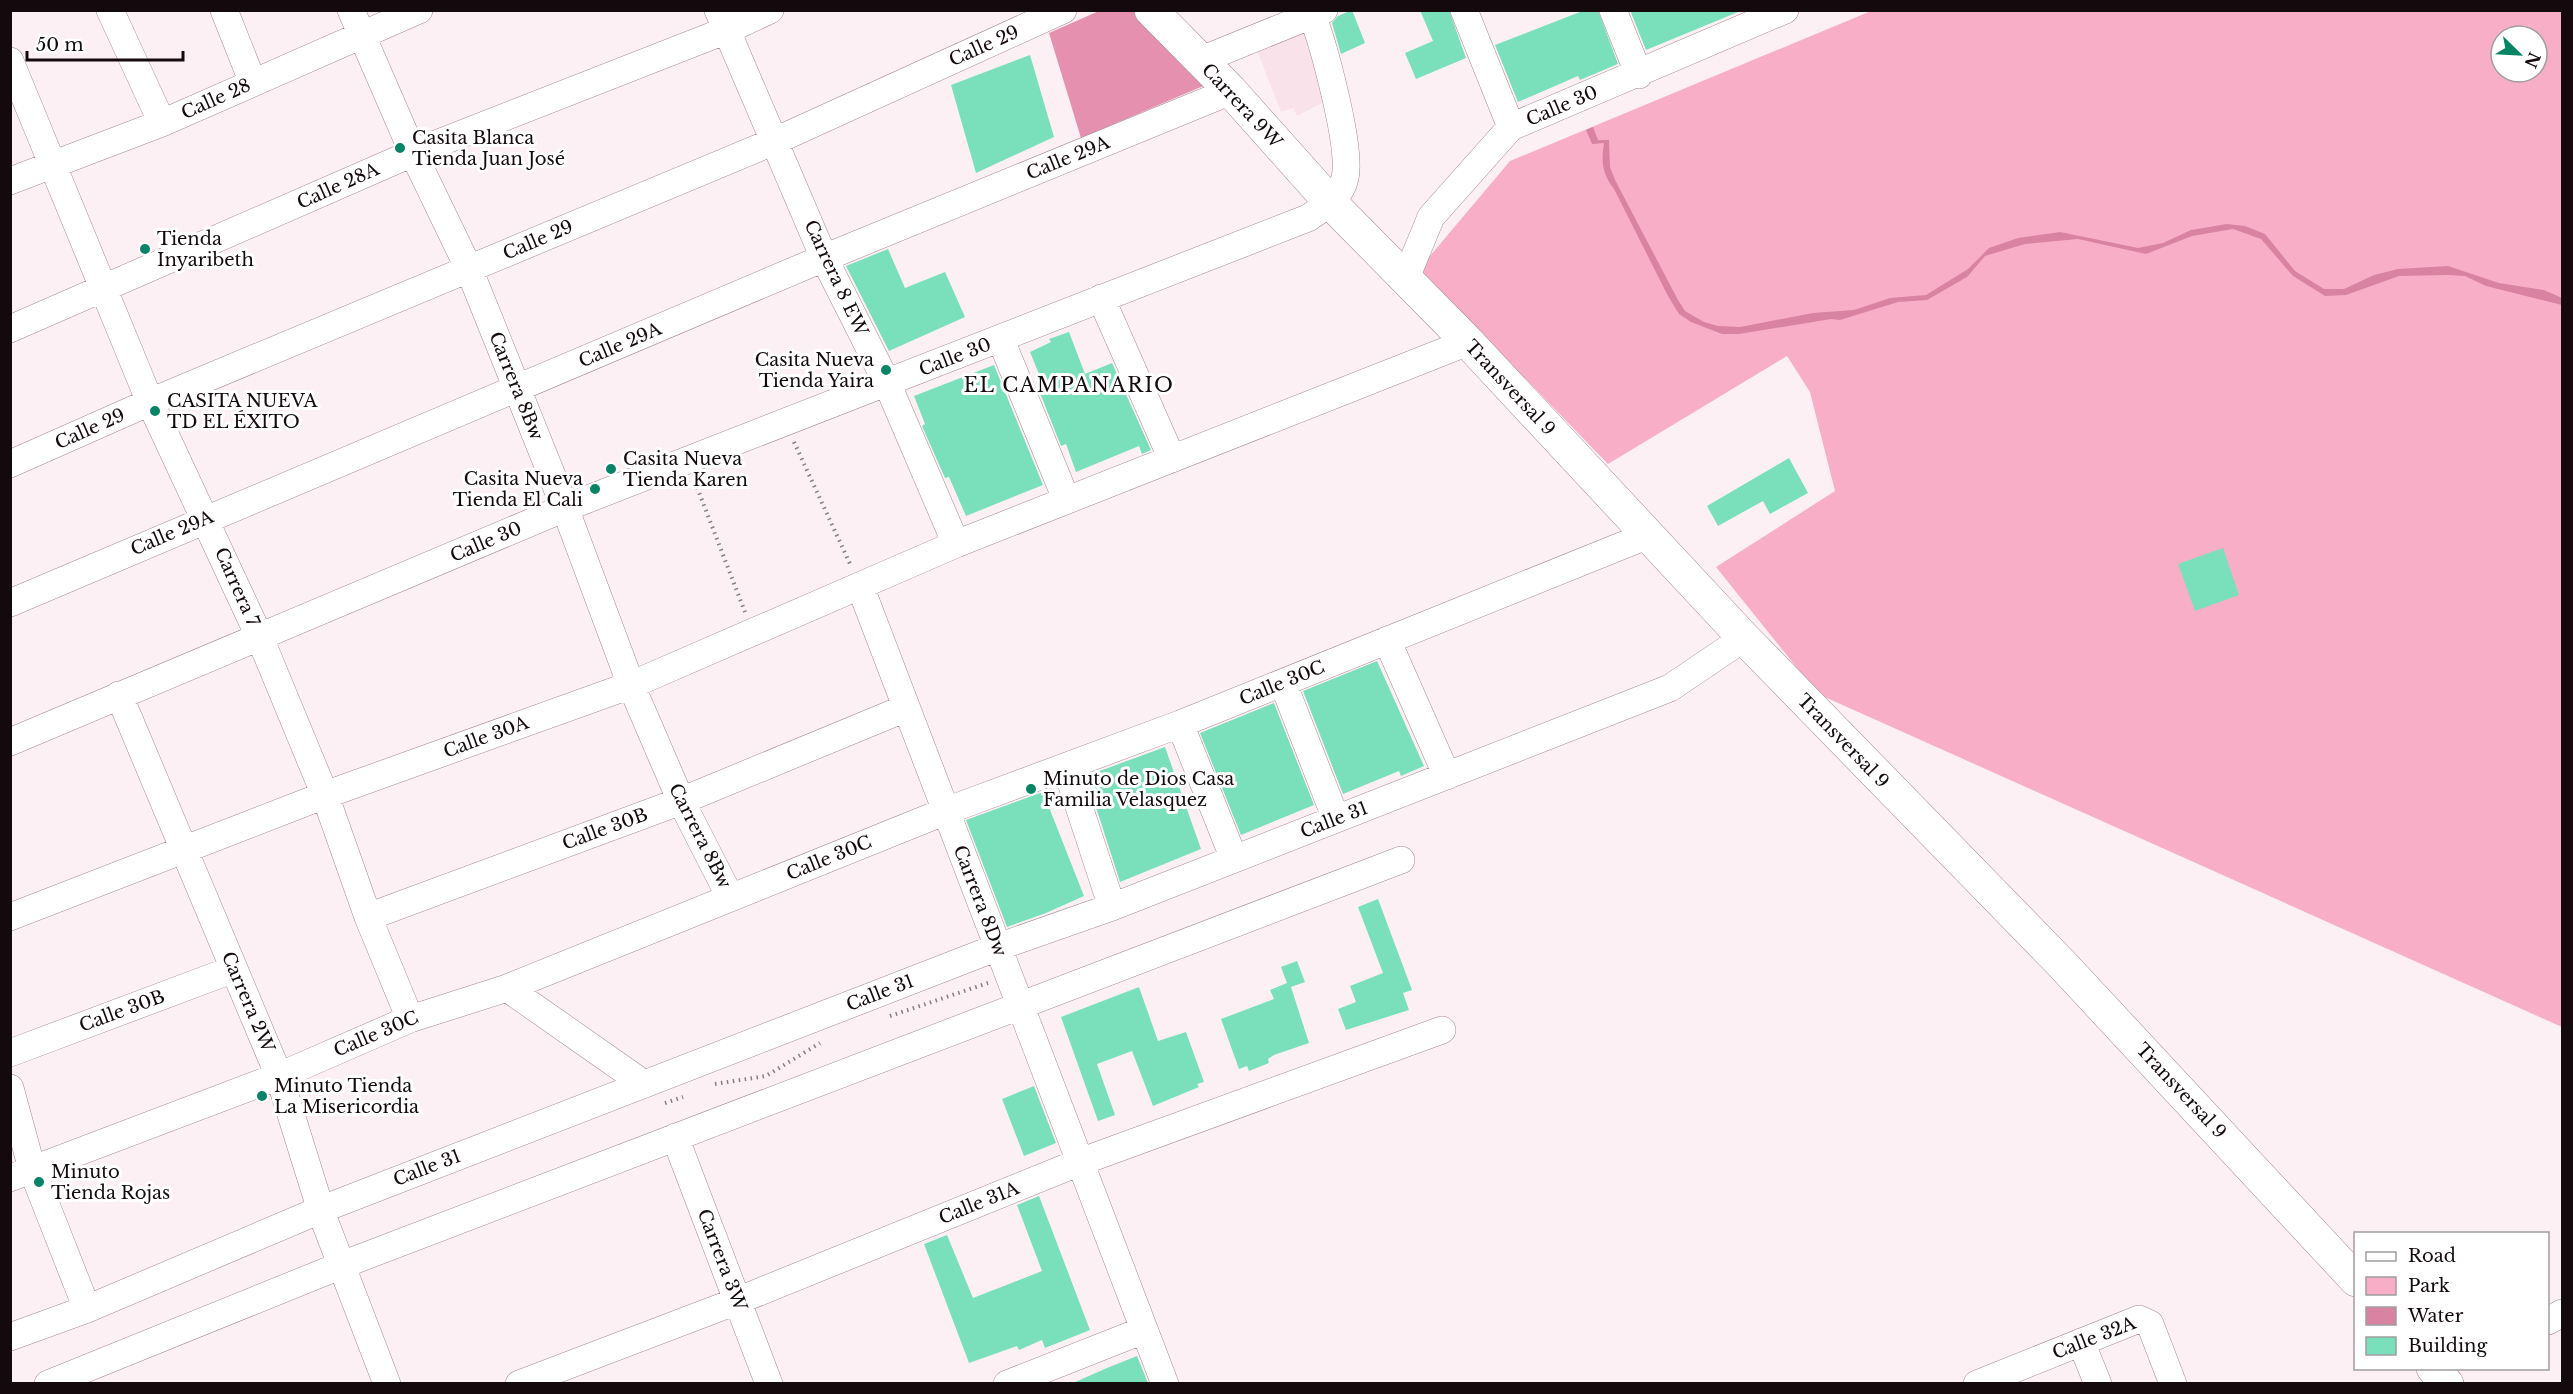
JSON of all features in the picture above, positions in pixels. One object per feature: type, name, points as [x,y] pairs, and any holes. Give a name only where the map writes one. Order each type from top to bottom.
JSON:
[{"type":"main road","name":"Carrera 9W","points":[[1151,10],[1231,91],[1331,203]]},
{"type":"main road","name":"Transversal 9","points":[[1331,203],[1468,342],[1743,638],[2060,962],[2354,1279]]},
{"type":"street","points":[[110,10],[162,123]]},
{"type":"street","points":[[224,10],[253,83]]},
{"type":"street","name":"Carrera 8Bw","points":[[351,10],[364,35],[413,153],[469,269],[565,508],[631,685],[681,801],[730,897]]},
{"type":"street","name":"Calle 28","points":[[10,181],[162,123],[419,10]]},
{"type":"street","name":"Calle 28A","points":[[10,329],[722,20],[770,10]]},
{"type":"street","name":"Calle 29","points":[[10,464],[150,402],[775,141],[1063,10]]},
{"type":"street","points":[[1464,10],[1511,128]]},
{"type":"street","points":[[1613,10],[1639,75]]},
{"type":"street","points":[[1199,61],[1315,12],[1339,111],[1346,158],[1345,180],[1331,203]]},
{"type":"street","name":"Calle 30","points":[[1406,280],[1431,217],[1511,128],[1639,75],[1779,12]]},
{"type":"street","name":"Carrera 8 EW","points":[[722,20],[824,258],[887,383],[956,544]]},
{"type":"street","name":"Carrera 7","points":[[10,60],[150,402],[260,638],[325,795],[368,917],[410,1019]]},
{"type":"street","name":"Calle 29A","points":[[10,603],[824,258],[1231,91]]},
{"type":"street","name":"Calle 30","points":[[10,742],[119,694],[260,638],[565,508],[1001,340],[1101,298],[1270,235],[1308,218],[1331,203]]},
{"type":"street","points":[[1101,298],[1172,459]]},
{"type":"street","points":[[1001,340],[1066,499]]},
{"type":"street","name":"Calle 30A","points":[[10,917],[182,848],[631,685],[753,630],[956,544],[1468,342]]},
{"type":"street","name":"Calle 30C","points":[[21,1173],[279,1076],[410,1019],[507,988],[946,811],[1180,724],[1646,536]]},
{"type":"street","name":"Carrera 8Dw","points":[[860,586],[1165,1383]]},
{"type":"street","name":"Calle 31","points":[[10,1337],[87,1309],[320,1210],[998,947],[1112,907],[1670,688],[1743,638]]},
{"type":"street","points":[[1387,640],[1447,776]]},
{"type":"street","points":[[1282,683],[1336,819]]},
{"type":"street","name":"Carrera 2W","points":[[119,694],[279,1076],[320,1210],[387,1383]]},
{"type":"street","name":"Calle 30B","points":[[368,917],[681,801],[906,708]]},
{"type":"street","points":[[1180,724],[1234,859]]},
{"type":"street","points":[[1066,767],[1112,907]]},
{"type":"street","points":[[48,1383],[342,1265],[675,1137],[1021,1008],[1401,860]]},
{"type":"street","name":"Calle 30B","points":[[10,1053],[234,969]]},
{"type":"street","points":[[507,988],[644,1084]]},
{"type":"street","name":"Calle 31A","points":[[519,1383],[737,1301],[1080,1162],[1442,1030]]},
{"type":"street","points":[[10,1088],[21,1173],[87,1309]]},
{"type":"street","name":"Carrera 3W","points":[[675,1137],[769,1383]]},
{"type":"street","name":"Calle 32A","points":[[1977,1383],[2139,1319],[2146,1320],[2173,1383]]},
{"type":"street","points":[[1007,1383],[1144,1330]]},
{"type":"street","points":[[2081,1342],[2098,1383]]},
{"type":"path","points":[[785,423],[860,586]]},
{"type":"path","points":[[687,462],[753,630]]},
{"type":"shaded area","points":[[1099,11],[1148,11],[1215,81],[1081,138],[1049,33]]},
{"type":"shaded area","points":[[1305,30],[1330,99],[1297,116],[1293,108],[1281,112],[1256,48]]},
{"type":"green space","points":[[1871,11],[2562,11],[2562,1027],[1818,694],[1716,567],[1835,491],[1810,392],[1787,356],[1608,464],[1419,269],[1510,161]]},
{"type":"water","points":[[1593,127],[1598,140],[1609,140],[1610,167],[1615,180],[1678,300],[1685,311],[1704,322],[1718,326],[1740,327],[1813,313],[1854,310],[1890,298],[1926,295],[1968,269],[1989,248],[2018,238],[2060,232],[2138,248],[2163,243],[2191,230],[2227,224],[2245,226],[2265,234],[2295,271],[2324,289],[2344,289],[2374,275],[2398,269],[2448,266],[2499,283],[2544,290],[2562,298],[2562,305],[2486,286],[2465,276],[2448,275],[2399,276],[2346,295],[2325,296],[2293,276],[2261,239],[2233,229],[2192,236],[2146,254],[2078,239],[2025,244],[1985,256],[1967,277],[1927,300],[1898,302],[1840,320],[1831,319],[1739,334],[1722,334],[1691,322],[1679,314],[1607,178],[1603,162],[1604,143],[1592,144],[1586,130]]},
{"type":"building","points":[[1352,10],[1365,43],[1341,54],[1332,23],[1338,16]]},
{"type":"building","points":[[1420,10],[1449,10],[1466,58],[1416,79],[1405,53],[1433,41]]},
{"type":"building","points":[[1585,10],[1598,10],[1618,64],[1580,80],[1578,76],[1518,102],[1495,45]]},
{"type":"building","points":[[1630,10],[1743,10],[1646,50]]},
{"type":"building","points":[[1030,55],[1054,137],[976,173],[951,85]]},
{"type":"building","points":[[888,249],[905,288],[945,272],[965,317],[889,351],[846,266]]},
{"type":"building","points":[[1069,332],[1085,374],[1112,363],[1151,450],[1142,454],[1139,446],[1076,472],[1066,444],[1061,446],[1040,393],[1045,389],[1030,352],[1051,342],[1049,339]]},
{"type":"building","points":[[994,365],[1043,485],[966,516],[949,477],[945,478],[922,426],[925,424],[914,396]]},
{"type":"building","points":[[1789,458],[1808,493],[1770,514],[1763,501],[1718,526],[1707,506]]},
{"type":"building","points":[[2223,548],[2239,595],[2195,611],[2178,564]]},
{"type":"building","points":[[1377,661],[1424,766],[1401,776],[1399,771],[1343,794],[1303,691]]},
{"type":"building","points":[[1274,703],[1314,805],[1241,835],[1200,733]]},
{"type":"building","points":[[1165,747],[1201,849],[1120,882],[1086,776]]},
{"type":"building","points":[[1043,792],[1084,896],[1007,927],[966,820]]},
{"type":"building","points":[[1378,899],[1412,990],[1403,993],[1409,1010],[1346,1030],[1338,1009],[1356,1002],[1350,986],[1383,973],[1358,907]]},
{"type":"building","points":[[1297,961],[1305,982],[1291,987],[1309,1043],[1274,1055],[1268,1059],[1269,1063],[1249,1071],[1247,1066],[1239,1069],[1221,1019],[1274,999],[1270,990],[1287,983],[1281,967]]},
{"type":"building","points":[[1139,987],[1158,1041],[1186,1032],[1204,1082],[1197,1084],[1199,1087],[1153,1106],[1132,1051],[1097,1064],[1115,1115],[1098,1121],[1061,1017]]},
{"type":"building","points":[[1034,1086],[1056,1143],[1024,1156],[1002,1099]]},
{"type":"building","points":[[1039,1196],[1090,1330],[1045,1348],[1042,1340],[1019,1350],[1017,1346],[969,1363],[924,1244],[947,1235],[973,1298],[1042,1271],[1017,1205]]},
{"type":"building","points":[[1137,1356],[1148,1383],[1073,1383],[1107,1368]]},
{"type":"place","name":"Casita Blanca Tienda Juan José","points":[[400,148]]},
{"type":"place","name":"Tienda Inyaribeth","points":[[145,249]]},
{"type":"place","name":"Casita Nueva Tienda Yaira","points":[[886,370]]},
{"type":"place","name":"CASITA NUEVA TD EL ÉXITO","points":[[155,411]]},
{"type":"place","name":"Casita Nueva Tienda Karen","points":[[611,469]]},
{"type":"place","name":"Casita Nueva Tienda El Cali","points":[[595,489]]},
{"type":"place","name":"Minuto de Dios Casa Familia Velasquez","points":[[1031,789]]},
{"type":"place","name":"Minuto Tienda La Misericordia","points":[[262,1096]]},
{"type":"place","name":"Minuto Tienda Rojas","points":[[39,1182]]},
{"type":"district","name":"EL CAMPANARIO","points":[[1069,385]]}]
